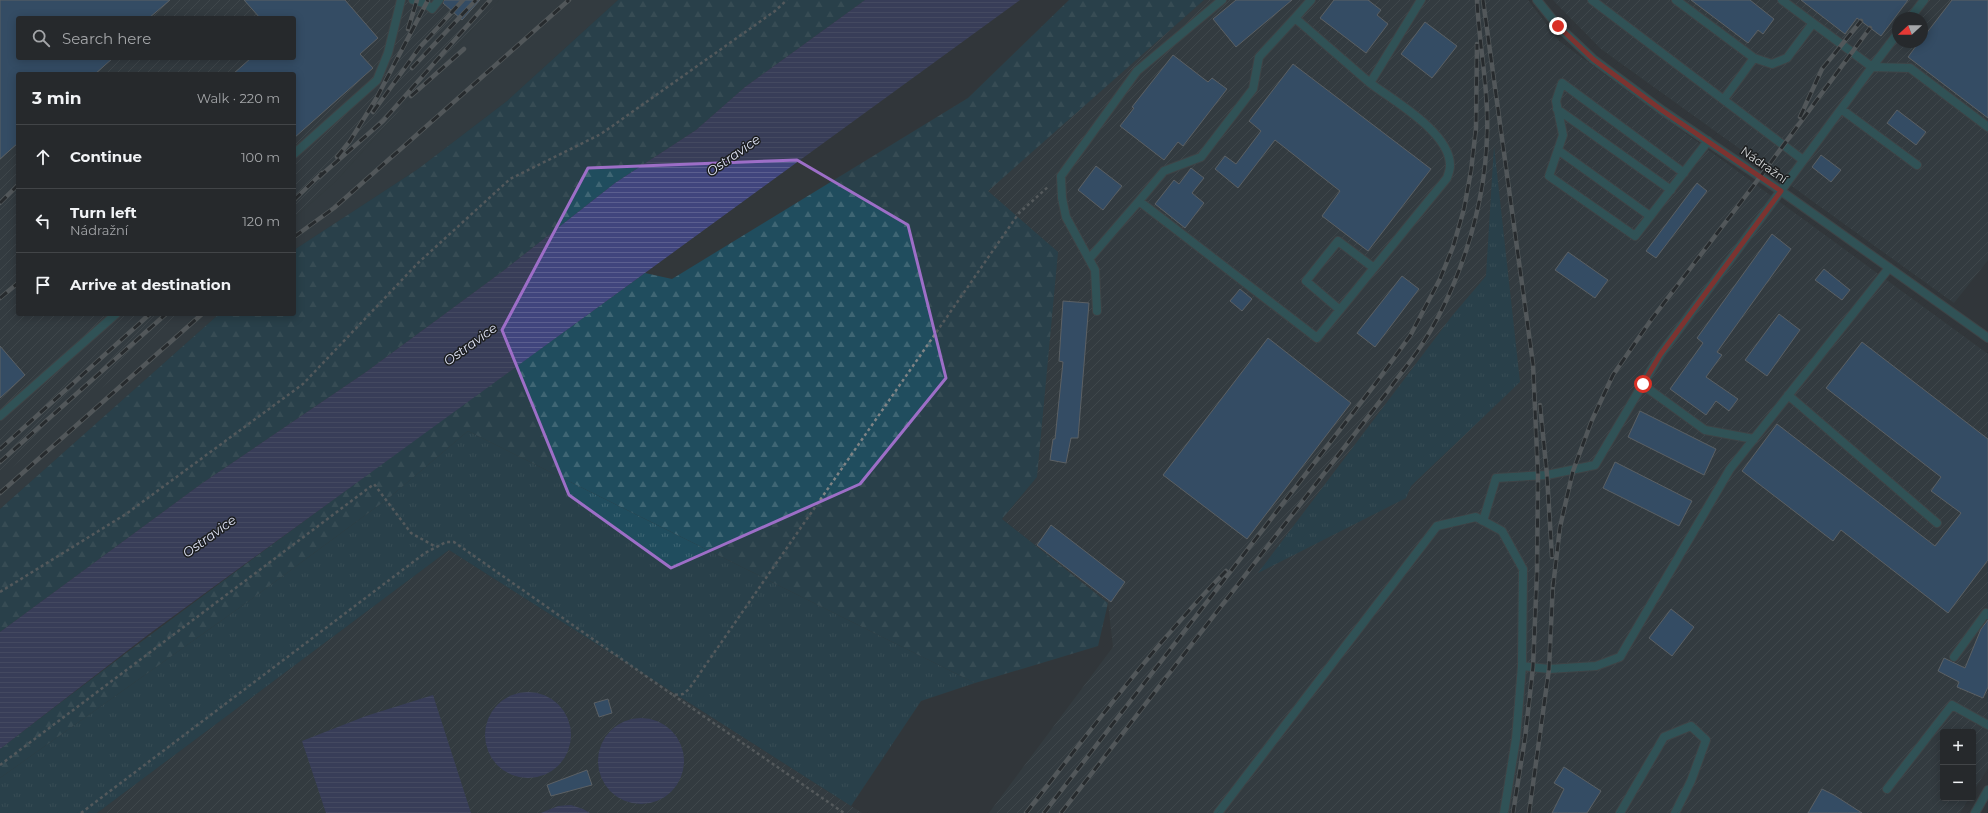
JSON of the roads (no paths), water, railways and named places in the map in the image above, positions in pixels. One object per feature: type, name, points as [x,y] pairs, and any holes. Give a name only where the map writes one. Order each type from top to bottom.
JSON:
[{"type":"street","points":[[296,152],[377,80],[388,53],[401,0]]},
{"type":"street","points":[[414,0],[426,4],[432,9],[439,0]]},
{"type":"street","points":[[1097,311],[1095,270],[1066,217],[1062,198],[1061,176],[1137,71],[1222,0]]},
{"type":"street","points":[[1089,259],[1164,171],[1201,157],[1253,89],[1259,57],[1311,0]]},
{"type":"street","points":[[1370,83],[1421,0]]},
{"type":"street","name":"Nádražní","points":[[1537,0],[1558,26],[1593,59],[1988,338]]},
{"type":"street","points":[[1592,0],[1804,160]]},
{"type":"street","points":[[1676,0],[1754,58],[1772,64],[1787,58],[1813,23]]},
{"type":"street","points":[[1782,0],[1872,67],[1910,68],[1988,127]]},
{"type":"street","points":[[1915,12],[1924,0]]},
{"type":"street","points":[[1139,201],[1317,338],[1447,178],[1450,166],[1446,148],[1433,130],[1370,83],[1295,18]]},
{"type":"street","points":[[1483,521],[1496,478],[1547,475],[1596,465],[1660,355],[1892,41]]},
{"type":"street","points":[[1724,100],[1754,58]]},
{"type":"street","points":[[1684,172],[1562,82],[1556,101],[1563,135],[1549,176],[1635,236],[1708,141]]},
{"type":"street","points":[[1557,109],[1671,190]]},
{"type":"street","points":[[1841,109],[1917,165]]},
{"type":"street","points":[[1558,150],[1650,216]]},
{"type":"street","points":[[1340,310],[1306,281],[1338,241],[1374,268]]},
{"type":"street","points":[[1522,666],[1549,669],[1596,666],[1620,657],[1730,469],[1889,268]]},
{"type":"street","points":[[0,416],[114,316]]},
{"type":"street","points":[[1643,384],[1705,430],[1754,439]]},
{"type":"street","points":[[1788,395],[1937,523]]},
{"type":"street","points":[[1218,813],[1437,526],[1476,517],[1502,531],[1523,569],[1522,666],[1516,739],[1504,813]]},
{"type":"street","points":[[1954,657],[1986,613],[1988,615]]},
{"type":"street","points":[[1887,789],[1952,705],[1988,725]]},
{"type":"street","points":[[1620,813],[1664,737],[1691,726],[1706,740],[1691,781],[1675,813]]},
{"type":"street","points":[[1975,813],[1988,790]]},
{"type":"water","name":"Ostravice","points":[[865,0],[1020,0],[149,634],[0,749],[0,632],[201,484],[366,372],[503,271],[615,183],[696,130],[745,87]]},
{"type":"water","points":[[528,692],[544,696],[558,705],[567,719],[571,735],[567,751],[558,765],[544,774],[528,778],[512,774],[498,765],[489,751],[485,735],[489,719],[498,705],[512,696]]},
{"type":"water","points":[[433,695],[471,813],[326,813],[302,741],[366,716]]},
{"type":"water","points":[[641,718],[657,721],[665,725],[677,737],[681,745],[684,761],[681,777],[677,785],[665,797],[657,801],[641,804],[625,801],[617,797],[605,785],[601,777],[598,761],[601,745],[605,737],[617,725],[625,721]]},
{"type":"water","points":[[571,805],[590,813],[541,813],[558,806]]},
{"type":"railway","points":[[408,29],[417,0]]},
{"type":"railway","points":[[337,157],[350,141],[376,99],[428,0]]},
{"type":"railway","points":[[373,112],[420,47],[463,0]]},
{"type":"railway","points":[[412,68],[476,0]]},
{"type":"railway","points":[[319,177],[383,121],[490,0]]},
{"type":"railway","points":[[296,236],[334,208],[569,0]]},
{"type":"railway","points":[[1061,813],[1388,391],[1417,352],[1445,303],[1457,277],[1467,249],[1475,221],[1485,164],[1487,102],[1477,0]]},
{"type":"railway","points":[[1483,0],[1533,364],[1538,475],[1537,573],[1533,667],[1525,738],[1513,813]]},
{"type":"railway","points":[[1800,117],[1822,69],[1861,21]]},
{"type":"railway","points":[[1553,587],[1560,527],[1573,471],[1592,420],[1613,375],[1651,320],[1760,177],[1870,28]]},
{"type":"railway","points":[[1044,813],[1376,383],[1410,336],[1440,279],[1453,247],[1464,209],[1471,171],[1476,128],[1477,44]]},
{"type":"railway","points":[[411,96],[464,49]]},
{"type":"railway","points":[[296,198],[322,173]]},
{"type":"railway","points":[[0,203],[16,187]]},
{"type":"railway","points":[[0,298],[16,285]]},
{"type":"railway","points":[[0,449],[148,316]]},
{"type":"railway","points":[[0,462],[164,316]]},
{"type":"railway","points":[[0,493],[200,316]]},
{"type":"railway","points":[[1540,405],[1547,475],[1552,557]]},
{"type":"railway","points":[[1026,813],[1148,659],[1226,571]]},
{"type":"railway","points":[[1529,813],[1549,669],[1553,583]]}]
